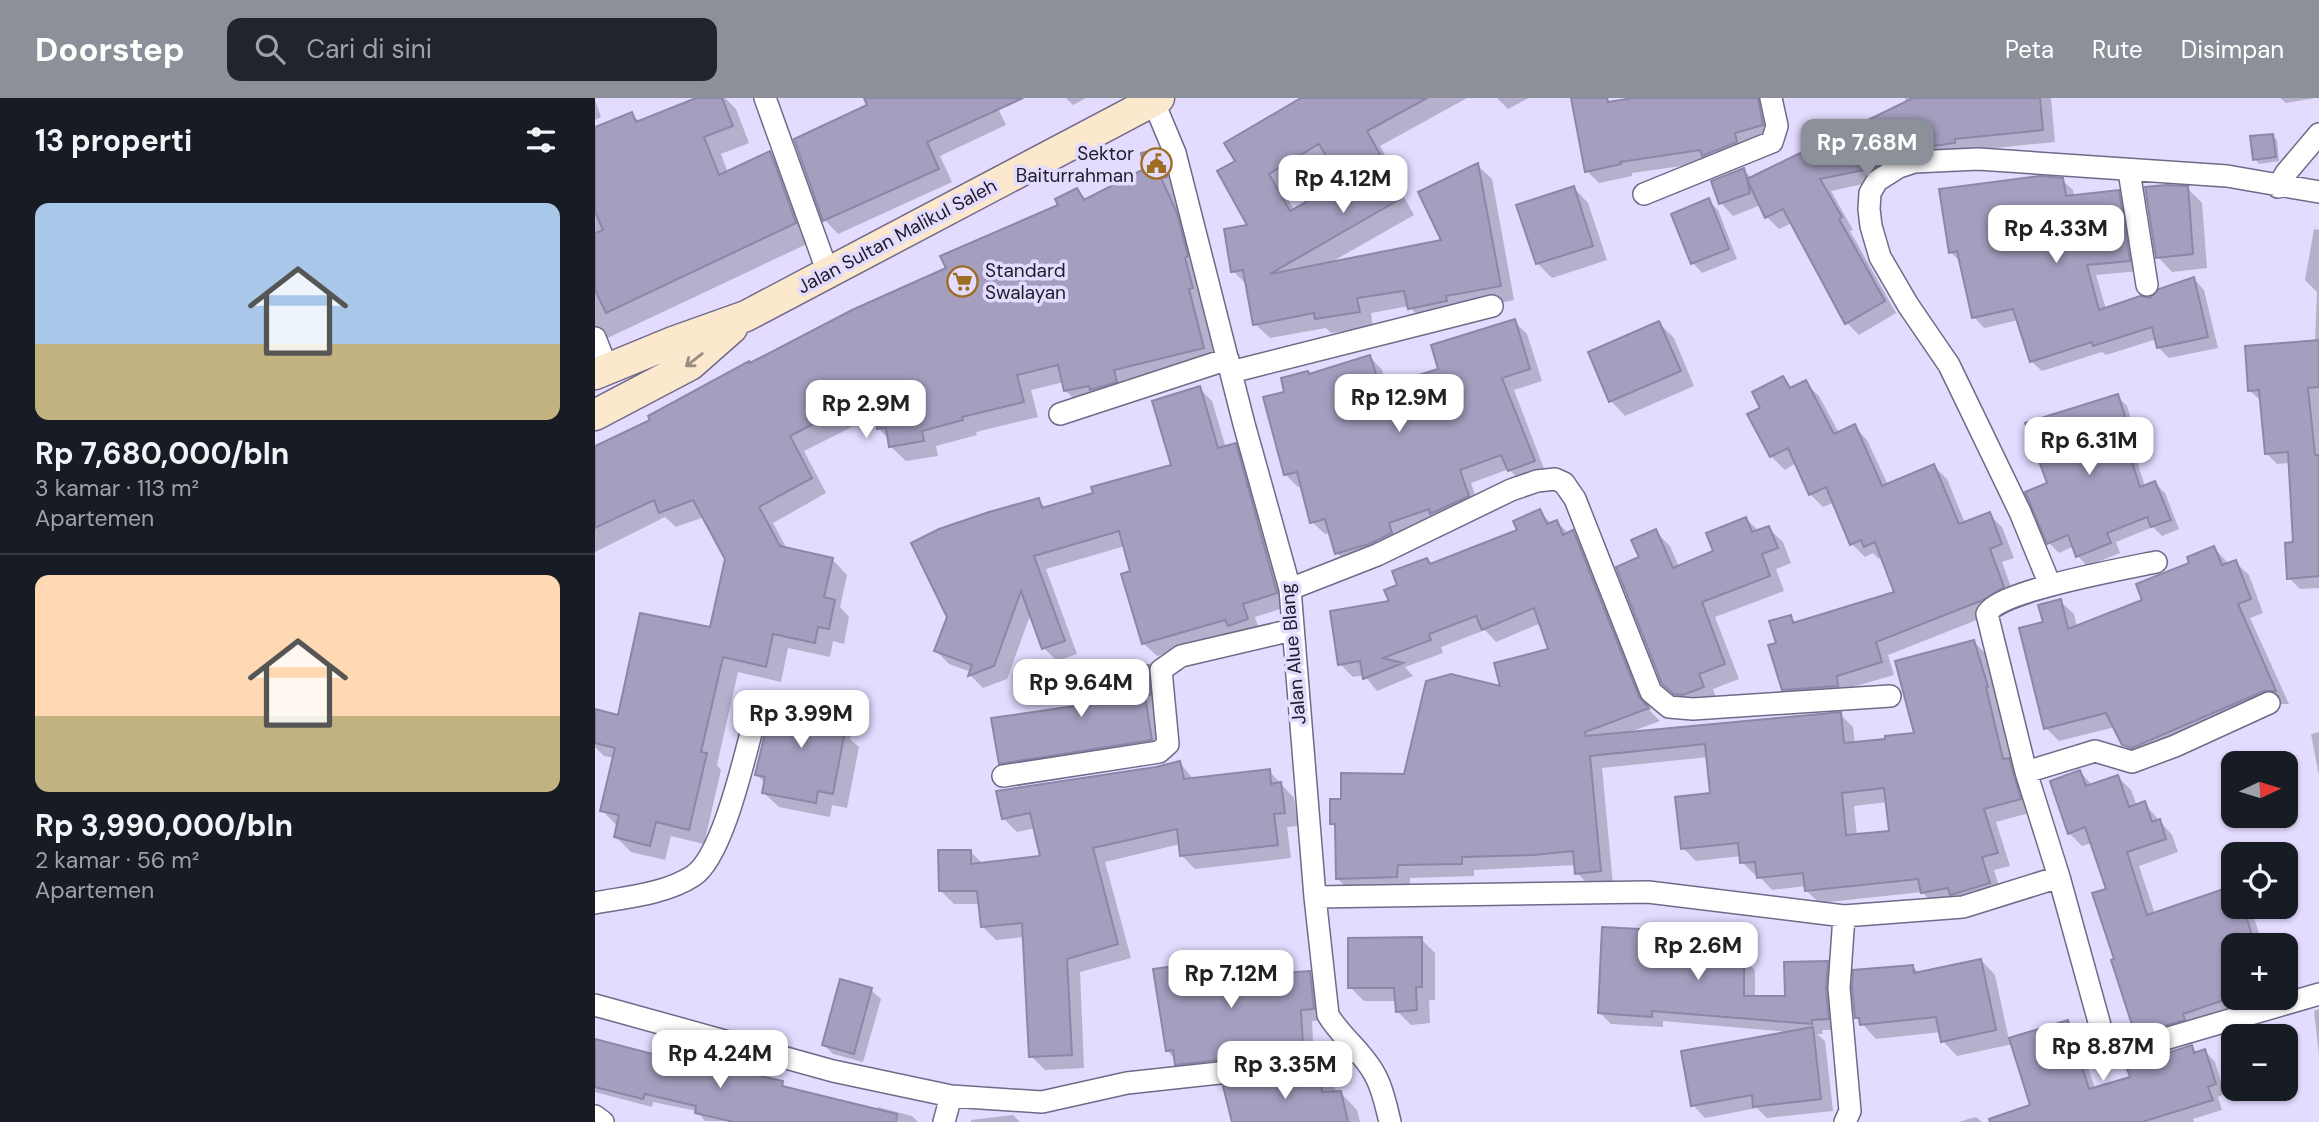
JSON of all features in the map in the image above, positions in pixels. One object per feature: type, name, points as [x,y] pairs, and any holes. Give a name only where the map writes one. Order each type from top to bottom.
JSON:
[{"type":"main road","name":"Jalan Sultan Malikul Saleh","points":[[601,371],[745,316],[1155,99]]},
{"type":"main road","name":"Jalan Sultan Malikul Saleh","points":[[595,415],[690,365],[745,316]]},
{"type":"street","points":[[765,98],[828,273]]},
{"type":"street","points":[[1644,194],[1772,142],[1777,126],[1772,98]]},
{"type":"street","name":"Jalan Alue Blang","points":[[1155,99],[1175,153],[1229,366],[1290,589],[1315,897],[1328,1015],[1378,1081],[1390,1122]]},
{"type":"street","points":[[2278,187],[2286,173],[2319,134]]},
{"type":"street","points":[[2050,585],[2020,512],[1949,365],[1908,305],[1880,257],[1871,226],[1870,193],[1877,181],[1886,174],[1914,162],[1977,159],[2227,176],[2319,192]]},
{"type":"street","points":[[2129,170],[2147,285]]},
{"type":"street","points":[[1060,414],[1229,366],[1492,306]]},
{"type":"street","points":[[595,338],[601,371]]},
{"type":"street","points":[[1290,589],[1377,555],[1511,490],[1555,478],[1564,483],[1575,499],[1651,692],[1669,707],[1693,709],[1891,696]]},
{"type":"street","points":[[2156,562],[2050,585],[1994,606],[1987,614],[2026,772],[2059,877],[2104,1040],[2120,1050],[2134,1048],[2319,993]]},
{"type":"street","points":[[1003,776],[1159,752],[1168,744],[1161,670],[1181,656],[1292,630]]},
{"type":"street","points":[[2026,772],[2095,751],[2132,762],[2175,746],[2269,702]]},
{"type":"street","points":[[595,904],[666,888],[696,874],[703,866],[722,832],[755,718]]},
{"type":"street","points":[[1315,897],[1649,892],[1844,916],[1963,907],[2059,877]]},
{"type":"street","points":[[1844,916],[1839,988],[1850,1097],[1850,1111],[1845,1122]]},
{"type":"street","points":[[595,1005],[833,1071],[951,1096],[1042,1102],[1127,1083],[1247,1070],[1357,1050]]},
{"type":"street","points":[[944,1122],[951,1096]]},
{"type":"street","points":[[595,1116],[603,1122]]},
{"type":"building","points":[[696,98],[722,98],[733,126],[704,137],[719,175],[770,151],[796,223],[606,313],[595,290],[595,233],[603,230],[595,211],[595,127],[632,112],[636,122]]},
{"type":"building","points":[[864,98],[1023,98],[927,142],[939,169],[823,221],[794,139],[867,105]]},
{"type":"building","points":[[1301,98],[1427,98],[1367,131],[1381,156],[1377,159],[1400,199],[1270,274],[1441,240],[1418,192],[1478,163],[1501,286],[1446,296],[1447,301],[1408,309],[1404,291],[1357,298],[1360,312],[1315,319],[1314,313],[1253,325],[1243,270],[1231,272],[1224,229],[1247,225],[1217,171],[1235,161],[1224,143]],"holes":[[[1319,144],[1341,182],[1290,211],[1269,174]]]},
{"type":"building","points":[[1571,98],[1607,98],[1608,102],[1633,98],[1758,98],[1763,125],[1735,133],[1737,142],[1702,156],[1700,150],[1620,162],[1621,164],[1585,172]]},
{"type":"building","points":[[1913,98],[2040,98],[2043,130],[1955,139],[1955,143],[1875,154],[1877,165],[1873,168],[1820,179],[1885,301],[1845,324],[1783,209],[1765,218],[1747,179]]},
{"type":"building","points":[[2273,134],[2276,157],[2253,160],[2250,136]]},
{"type":"building","points":[[1159,149],[1167,177],[1161,178],[1177,213],[1188,256],[1185,258],[1193,288],[1189,289],[1204,348],[1114,370],[1117,382],[1090,390],[1089,386],[1064,391],[1058,365],[1017,375],[1024,402],[962,417],[963,420],[922,431],[924,441],[889,447],[886,428],[877,429],[871,394],[790,436],[812,478],[759,507],[780,546],[833,558],[824,597],[835,600],[829,629],[818,627],[815,643],[773,634],[766,667],[723,657],[701,752],[707,753],[689,830],[656,822],[650,846],[614,837],[619,815],[600,811],[615,748],[595,743],[595,709],[618,715],[640,613],[710,627],[725,559],[693,500],[659,513],[654,500],[595,528],[595,446],[650,420],[648,416],[749,361],[750,363],[852,310],[946,268],[940,256],[1058,205],[1055,199],[1077,188],[1084,200],[1144,169],[1141,153]]},
{"type":"building","points":[[1744,168],[1750,193],[1719,204],[1711,181]]},
{"type":"building","points":[[2040,176],[2063,178],[2066,196],[2119,190],[2130,261],[2087,265],[2099,310],[2140,296],[2150,298],[2159,289],[2194,277],[2208,337],[2157,348],[2152,327],[2093,346],[2092,342],[2030,362],[2013,309],[1972,318],[1957,251],[1949,253],[1939,189]]},
{"type":"building","points":[[1574,186],[1593,246],[1536,264],[1516,205]]},
{"type":"building","points":[[2188,186],[2193,254],[2156,258],[2145,187]]},
{"type":"building","points":[[1709,198],[1729,249],[1691,264],[1671,214]]},
{"type":"building","points":[[1515,319],[1530,369],[1502,378],[1535,461],[1508,471],[1501,455],[1460,470],[1469,496],[1430,514],[1429,509],[1389,523],[1392,533],[1369,544],[1335,554],[1325,519],[1310,523],[1297,472],[1284,475],[1263,397],[1284,392],[1281,378],[1308,371],[1309,374],[1370,355],[1380,387],[1438,369],[1431,345]]},
{"type":"building","points":[[1659,321],[1681,371],[1609,402],[1588,352]]},
{"type":"building","points":[[2319,340],[2319,387],[2308,388],[2315,455],[2319,455],[2319,576],[2287,579],[2285,543],[2293,542],[2288,452],[2265,454],[2259,390],[2248,391],[2245,346]]},
{"type":"building","points":[[1783,376],[1790,388],[1806,380],[1834,434],[1855,424],[1882,486],[1934,464],[1959,524],[1990,512],[2002,544],[1990,549],[2004,587],[1983,600],[1876,642],[1882,662],[1837,676],[1838,686],[1782,690],[1768,645],[1776,643],[1769,621],[1791,615],[1793,623],[1894,592],[1875,542],[1864,547],[1861,540],[1850,545],[1826,487],[1809,495],[1788,448],[1770,457],[1747,414],[1760,408],[1752,392]]},
{"type":"building","points":[[1200,386],[1218,448],[1236,443],[1277,593],[1243,604],[1248,619],[1228,626],[1225,620],[1142,644],[1121,574],[1130,571],[1119,531],[1034,556],[1065,641],[1042,649],[1021,591],[994,666],[968,676],[972,665],[934,651],[947,617],[911,543],[939,529],[989,512],[1039,498],[1042,508],[1093,493],[1091,487],[1171,465],[1152,401]]},
{"type":"building","points":[[2118,394],[2129,429],[2122,431],[2140,487],[2155,481],[2171,520],[2151,527],[2147,517],[2107,533],[2111,543],[2076,557],[2068,535],[2047,544],[2025,492],[2047,483],[2025,423]]},
{"type":"building","points":[[1540,509],[1547,524],[1557,520],[1563,535],[1573,530],[1639,697],[1649,708],[1585,732],[1586,736],[1841,712],[1844,743],[1914,733],[1895,661],[1974,640],[1988,687],[2003,759],[2009,758],[2021,799],[1984,809],[1998,853],[1982,857],[1990,883],[1950,895],[1948,888],[1921,893],[1918,879],[1805,891],[1803,873],[1757,878],[1755,862],[1740,863],[1738,843],[1681,849],[1675,797],[1710,793],[1705,744],[1590,756],[1601,871],[1575,874],[1573,851],[1462,857],[1462,864],[1398,865],[1397,877],[1336,879],[1335,824],[1330,824],[1330,799],[1341,799],[1341,773],[1404,774],[1426,681],[1451,674],[1500,686],[1494,663],[1548,649],[1534,608],[1482,630],[1476,616],[1429,634],[1431,640],[1383,658],[1403,663],[1363,679],[1360,661],[1338,665],[1330,611],[1389,601],[1384,590],[1397,585],[1392,571],[1427,558],[1430,564],[1517,530],[1513,521]],"holes":[[[1884,788],[1889,831],[1846,835],[1842,793]]]},
{"type":"building","points":[[1746,517],[1752,532],[1769,526],[1778,548],[1762,554],[1770,576],[1702,602],[1725,664],[1699,674],[1704,687],[1683,695],[1674,694],[1662,684],[1616,567],[1639,557],[1631,540],[1656,529],[1673,568],[1713,551],[1706,533]]},
{"type":"building","points":[[2214,546],[2222,565],[2236,560],[2251,599],[2238,604],[2276,691],[2264,691],[2132,748],[2122,745],[2106,713],[2044,729],[2019,628],[2043,622],[2038,605],[2061,599],[2068,629],[2142,600],[2136,584],[2189,563],[2187,557]]},
{"type":"building","points":[[1149,665],[1150,695],[1145,696],[1152,740],[999,764],[991,718],[1075,706],[1069,681],[1101,672]]},
{"type":"building","points":[[779,696],[839,708],[835,729],[845,731],[833,794],[818,791],[816,803],[762,793],[765,777],[755,775],[768,721],[767,714],[775,715]]},
{"type":"building","points":[[1180,761],[1184,779],[1270,769],[1271,784],[1281,782],[1285,813],[1274,814],[1278,845],[1180,856],[1177,829],[1093,848],[1118,944],[1067,959],[1072,1055],[1029,1057],[1022,923],[981,927],[977,891],[939,891],[938,850],[971,850],[971,864],[1040,856],[1030,813],[1002,819],[996,791]]},
{"type":"building","points":[[2080,770],[2086,786],[2118,775],[2129,807],[2145,801],[2152,822],[2160,819],[2166,839],[2127,852],[2147,915],[2221,890],[2221,919],[2247,919],[2251,933],[2221,933],[2221,1001],[2183,1014],[2185,1020],[2135,1034],[2092,893],[2106,889],[2085,827],[2068,834],[2050,781]]},
{"type":"building","points":[[1602,927],[1657,930],[1657,940],[1711,944],[1710,957],[1744,957],[1744,996],[1785,996],[1784,962],[1828,961],[1826,989],[1829,1019],[1812,1020],[1812,1024],[1652,1011],[1652,1017],[1598,1013]]},
{"type":"building","points":[[1422,937],[1422,987],[1416,987],[1417,1010],[1396,1012],[1394,988],[1348,988],[1348,938]]},
{"type":"building","points":[[1981,959],[1996,1030],[1941,1042],[1936,1017],[1860,1025],[1859,1018],[1855,1018],[1853,970],[1913,965],[1914,973]]},
{"type":"building","points":[[1216,960],[1218,971],[1256,968],[1256,963],[1280,962],[1281,973],[1310,971],[1314,1009],[1301,1010],[1303,1046],[1245,1057],[1175,1065],[1173,1050],[1166,1051],[1153,969]]},
{"type":"building","points":[[840,979],[872,988],[854,1054],[822,1045]]},
{"type":"building","points":[[2068,1020],[2089,1089],[2130,1077],[2126,1066],[2192,1045],[2194,1053],[2205,1049],[2216,1084],[2208,1087],[2213,1100],[2142,1122],[1990,1122],[1989,1119],[2030,1105],[2009,1038]]},
{"type":"building","points":[[1813,1027],[1821,1099],[1753,1107],[1752,1095],[1691,1106],[1681,1051]]},
{"type":"building","points":[[595,1039],[664,1057],[783,1081],[782,1086],[897,1114],[896,1122],[734,1122],[695,1113],[696,1106],[645,1094],[643,1099],[595,1087]]},
{"type":"building","points":[[1320,1070],[1322,1092],[1341,1091],[1348,1122],[1232,1122],[1223,1086]]},
{"type":"place","name":"Sektor Baiturrahman","points":[[1157,164]]},
{"type":"place","name":"Standard Swalayan","points":[[962,281]]}]
